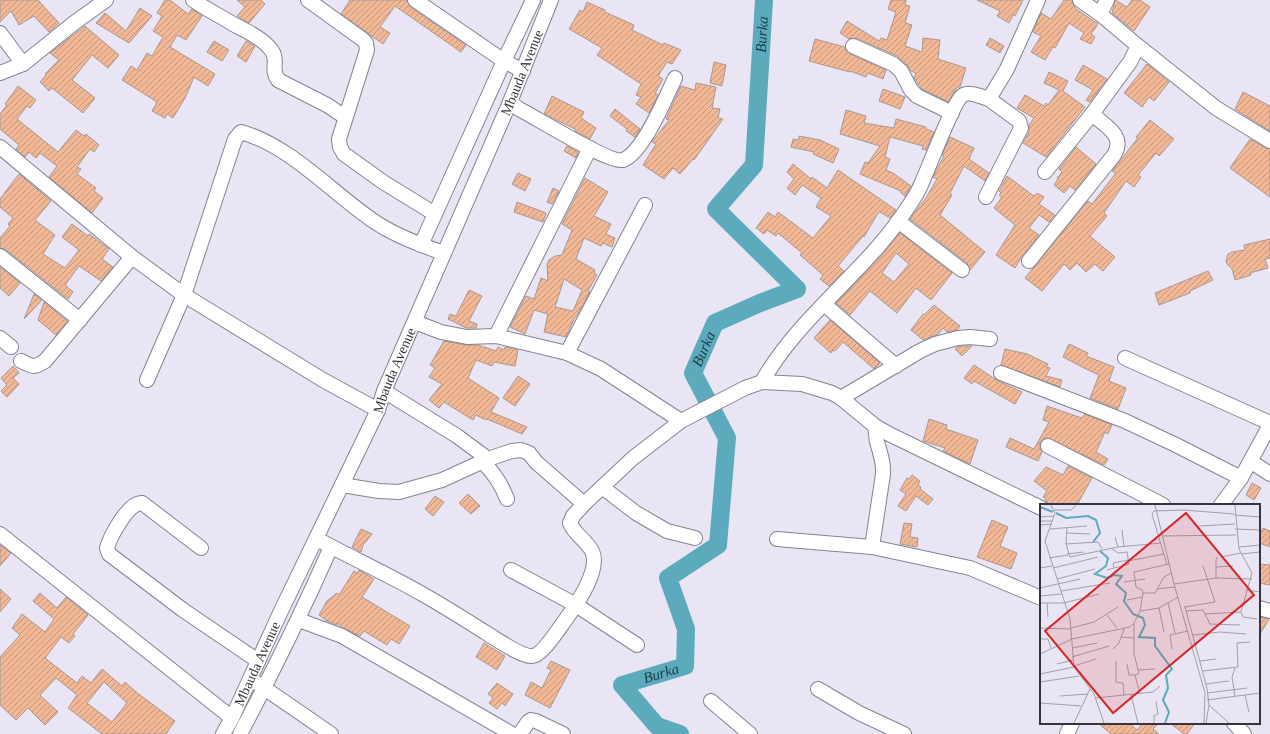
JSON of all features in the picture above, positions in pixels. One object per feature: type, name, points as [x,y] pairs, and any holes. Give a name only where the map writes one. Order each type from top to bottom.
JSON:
[{"type":"street","points":[[0,73],[23,64],[74,23],[106,0]]},
{"type":"street","points":[[193,0],[207,10],[257,37],[270,48],[274,54],[274,75],[278,80],[327,105],[346,117]]},
{"type":"street","points":[[308,0],[366,43],[367,50],[339,139],[340,147],[344,154],[383,182],[435,214]]},
{"type":"street","points":[[415,0],[522,72]]},
{"type":"street","points":[[421,245],[533,0]]},
{"type":"street","name":"Mbauda Avenue","points":[[223,734],[232,718],[378,410],[384,391],[510,102],[552,0]]},
{"type":"street","points":[[989,99],[1007,69],[1038,0]]},
{"type":"street","points":[[1080,0],[1100,14],[1216,108],[1270,141]]},
{"type":"street","points":[[1100,14],[1107,0]]},
{"type":"street","points":[[0,33],[23,64]]},
{"type":"street","points":[[853,46],[893,64],[901,71],[911,90],[917,96],[952,113]]},
{"type":"street","points":[[1045,172],[1092,114],[1132,58],[1138,46]]},
{"type":"street","points":[[510,102],[590,148],[616,160],[622,160],[634,152],[657,117],[675,78]]},
{"type":"street","points":[[762,382],[771,366],[791,340],[880,245],[898,221],[922,182],[960,97],[969,93],[989,99],[1019,121],[1021,128],[986,197]]},
{"type":"street","points":[[1029,261],[1117,150],[1118,140],[1116,134],[1092,114]]},
{"type":"street","points":[[147,380],[184,295],[235,139],[241,132],[252,135],[288,154],[330,188],[389,231],[444,253]]},
{"type":"street","points":[[0,147],[132,257],[184,295],[323,380],[378,410]]},
{"type":"street","points":[[496,336],[590,148]]},
{"type":"street","points":[[567,353],[645,205]]},
{"type":"street","points":[[898,221],[962,270]]},
{"type":"street","points":[[0,256],[80,320]]},
{"type":"street","points":[[21,361],[32,367],[38,366],[45,361],[132,257]]},
{"type":"street","points":[[824,304],[896,366]]},
{"type":"street","points":[[415,322],[441,332],[467,337],[496,336],[567,353],[601,369],[681,421]]},
{"type":"street","points":[[841,398],[920,351],[947,340],[970,337],[990,339]]},
{"type":"street","points":[[0,338],[11,347]]},
{"type":"street","points":[[1125,358],[1270,424],[1241,478],[1222,504]]},
{"type":"street","points":[[1001,373],[1124,421],[1241,478]]},
{"type":"street","points":[[317,539],[424,595],[506,645],[526,655],[536,655],[543,649],[576,605],[593,569],[594,561],[592,552],[585,542],[572,529],[570,522],[573,516],[602,486],[633,458],[681,421],[745,388],[762,382],[802,384],[822,389],[841,398],[875,426],[1040,508]]},
{"type":"street","points":[[384,391],[456,436],[485,460],[498,479],[507,498]]},
{"type":"street","points":[[872,547],[884,474],[884,465],[877,442],[875,426]]},
{"type":"street","points":[[1048,446],[1161,504]]},
{"type":"street","points":[[342,485],[379,491],[399,492],[442,480],[485,460],[512,451],[521,450],[529,454],[584,504]]},
{"type":"street","points":[[1250,461],[1270,474]]},
{"type":"street","points":[[602,486],[636,513],[654,524],[667,530],[695,538]]},
{"type":"street","points":[[201,548],[142,503],[137,503],[129,510],[114,531],[107,548],[109,554],[183,610],[258,661]]},
{"type":"street","points":[[0,534],[232,718]]},
{"type":"street","points":[[777,539],[872,547],[970,568],[1040,598]]},
{"type":"street","points":[[240,734],[265,688],[298,620],[331,546]]},
{"type":"street","points":[[511,570],[576,605],[638,645]]},
{"type":"street","points":[[1260,608],[1270,611]]},
{"type":"street","points":[[298,620],[342,636],[512,734]]},
{"type":"street","points":[[250,678],[331,734]]},
{"type":"street","points":[[818,689],[864,716],[904,734]]},
{"type":"street","points":[[711,701],[750,734]]},
{"type":"street","points":[[520,734],[531,720],[563,734]]},
{"type":"street","points":[[1235,724],[1244,734]]},
{"type":"building","points":[[0,0],[38,0],[59,23],[49,32],[34,16],[19,25],[11,11],[0,22]]},
{"type":"building","points":[[165,0],[170,0],[188,14],[192,9],[202,16],[186,40],[177,35],[170,47],[215,74],[208,86],[194,77],[185,98],[173,118],[167,114],[165,118],[152,111],[157,102],[122,80],[131,66],[137,70],[147,53],[152,56],[163,37],[153,31],[162,16],[157,13]]},
{"type":"building","points":[[237,0],[261,0],[265,4],[249,23],[237,16],[245,7]]},
{"type":"building","points":[[350,0],[407,0],[410,7],[466,45],[461,52],[395,6],[380,27],[390,33],[383,44],[341,14]]},
{"type":"building","points":[[891,0],[906,0],[905,5],[910,6],[905,23],[912,25],[905,46],[922,52],[923,38],[940,40],[938,59],[966,68],[960,87],[957,87],[949,101],[946,101],[922,89],[914,78],[916,73],[911,71],[897,56],[856,38],[849,39],[840,33],[847,21],[879,41],[881,38],[887,40],[896,12],[888,9]]},
{"type":"building","points":[[977,0],[1023,0],[1015,16],[1013,15],[1009,23],[997,16],[1000,11]]},
{"type":"building","points":[[1064,0],[1072,0],[1076,9],[1098,24],[1091,34],[1095,37],[1091,44],[1080,39],[1084,33],[1069,23],[1055,48],[1053,47],[1045,60],[1031,52],[1041,36],[1033,32],[1041,13],[1051,19]]},
{"type":"building","points":[[1115,0],[1127,7],[1132,0],[1140,0],[1150,7],[1134,31],[1112,13]]},
{"type":"building","points":[[587,2],[634,25],[632,30],[663,45],[664,43],[681,50],[672,64],[667,62],[658,76],[663,79],[655,93],[658,95],[649,113],[636,104],[641,97],[636,95],[641,84],[597,55],[602,48],[569,29],[580,10],[583,12]]},
{"type":"building","points":[[140,8],[152,16],[129,43],[96,23],[105,13],[126,31]]},
{"type":"building","points":[[85,26],[119,55],[108,68],[92,55],[72,80],[95,98],[83,113],[52,88],[49,91],[40,82],[46,75],[45,74],[59,60],[50,53]]},
{"type":"building","points":[[990,38],[1004,46],[1000,53],[986,45]]},
{"type":"building","points":[[815,39],[845,47],[846,51],[850,54],[886,70],[883,79],[868,73],[866,77],[850,71],[809,61]]},
{"type":"building","points":[[214,41],[229,50],[222,61],[207,52]]},
{"type":"building","points":[[246,41],[255,46],[246,62],[237,56]]},
{"type":"building","points":[[714,62],[726,65],[722,86],[710,83]]},
{"type":"building","points":[[1147,64],[1169,82],[1154,101],[1149,97],[1142,107],[1124,93]]},
{"type":"building","points":[[1083,65],[1107,79],[1090,102],[1086,100],[1093,90],[1075,80]]},
{"type":"building","points":[[1049,72],[1068,81],[1063,91],[1085,107],[1046,157],[1023,143],[1029,132],[1029,125],[1034,118],[1017,108],[1025,95],[1044,106],[1046,103],[1048,105],[1059,90],[1044,83]]},
{"type":"building","points":[[696,83],[716,87],[712,108],[720,109],[718,118],[723,119],[694,160],[693,159],[680,174],[673,168],[664,179],[643,165],[656,144],[652,142],[669,120],[666,119],[681,86],[695,90]]},
{"type":"building","points":[[18,86],[36,100],[30,108],[27,106],[17,119],[58,152],[76,130],[84,136],[86,134],[99,145],[94,152],[90,149],[77,167],[81,169],[77,174],[96,188],[94,191],[103,198],[92,213],[49,177],[57,166],[40,153],[36,158],[29,152],[25,157],[16,149],[19,145],[0,129],[0,114],[7,105],[5,104]]},
{"type":"building","points":[[883,89],[905,97],[900,109],[879,101]]},
{"type":"building","points":[[1243,92],[1270,106],[1270,131],[1235,109]]},
{"type":"building","points":[[552,96],[584,112],[581,118],[596,128],[590,139],[575,131],[575,129],[544,114]]},
{"type":"building","points":[[615,109],[640,129],[635,137],[610,116]]},
{"type":"building","points":[[846,110],[866,116],[864,123],[894,128],[896,119],[926,127],[926,129],[934,132],[926,150],[922,149],[923,146],[890,137],[885,157],[890,159],[886,170],[893,173],[911,186],[905,196],[900,192],[901,191],[860,174],[865,162],[868,163],[880,146],[840,134]]},
{"type":"building","points":[[1150,120],[1174,139],[1159,156],[1156,153],[1138,175],[1141,177],[1134,187],[1126,181],[1104,213],[1107,216],[1090,236],[1115,257],[1103,271],[1095,264],[1086,272],[1077,263],[1070,270],[1064,264],[1042,291],[1025,278],[1088,201],[1092,204],[1116,173],[1112,171]]},
{"type":"building","points":[[799,136],[820,140],[839,149],[833,163],[813,154],[814,152],[791,147],[793,139],[799,140]]},
{"type":"building","points":[[950,137],[974,148],[969,159],[989,173],[985,181],[964,166],[950,193],[952,195],[940,215],[985,252],[970,270],[967,263],[910,219],[926,198],[937,179],[933,177],[944,156],[942,155]]},
{"type":"building","points":[[1250,139],[1270,149],[1270,197],[1230,168]]},
{"type":"building","points":[[567,146],[578,152],[576,158],[564,151]]},
{"type":"building","points":[[1076,147],[1096,164],[1075,190],[1070,186],[1064,193],[1054,185],[1062,172],[1059,169]]},
{"type":"building","points":[[793,164],[811,179],[812,177],[827,188],[838,170],[896,210],[890,218],[880,212],[878,213],[864,237],[863,236],[838,266],[844,271],[829,286],[820,279],[823,275],[800,255],[802,253],[778,233],[776,236],[767,230],[764,234],[756,228],[768,212],[775,217],[778,212],[813,238],[831,216],[816,207],[821,198],[802,185],[795,195],[787,188],[794,179],[787,172]]},
{"type":"building","points":[[518,173],[531,179],[525,191],[512,184]]},
{"type":"building","points":[[19,174],[51,201],[35,220],[55,235],[43,254],[65,268],[79,250],[62,237],[72,224],[88,236],[89,234],[109,249],[102,259],[113,267],[101,281],[79,266],[65,285],[73,292],[68,299],[5,249],[0,248],[0,238],[10,226],[8,224],[13,218],[0,207],[0,199]]},
{"type":"building","points":[[1007,176],[1034,196],[1037,193],[1044,197],[1039,204],[1055,215],[1049,222],[1039,215],[1029,228],[1039,235],[1022,256],[1015,268],[996,255],[1015,225],[994,208],[1002,197],[999,195],[1001,193],[999,191]]},
{"type":"building","points":[[585,178],[608,192],[594,216],[611,224],[606,234],[615,238],[612,247],[603,243],[601,246],[584,238],[576,259],[595,270],[594,273],[597,275],[588,291],[590,292],[575,317],[566,337],[544,332],[548,314],[534,310],[525,334],[510,327],[526,296],[534,299],[541,278],[548,281],[547,264],[549,260],[555,256],[562,255],[572,230],[562,224]],"holes":[[[564,279],[582,290],[573,311],[555,307]]]},
{"type":"building","points":[[553,188],[559,191],[552,204],[547,202]]},
{"type":"building","points":[[517,202],[546,213],[543,222],[514,212]]},
{"type":"building","points":[[900,233],[952,273],[931,300],[916,288],[897,313],[870,291],[850,315],[836,303],[881,256]],"holes":[[[896,253],[909,264],[894,282],[882,273]]]},
{"type":"building","points":[[1270,239],[1270,258],[1265,259],[1268,268],[1250,273],[1251,275],[1235,280],[1232,269],[1226,261],[1228,254],[1245,250],[1244,245]]},
{"type":"building","points":[[0,267],[20,283],[9,296],[0,288]]},
{"type":"building","points":[[1208,271],[1213,280],[1190,291],[1190,293],[1159,305],[1155,293]]},
{"type":"building","points":[[469,290],[482,296],[469,321],[477,324],[476,328],[466,328],[448,319],[450,314],[456,316]]},
{"type":"building","points":[[34,294],[42,300],[24,319]]},
{"type":"building","points":[[44,302],[67,321],[56,335],[38,320]]},
{"type":"building","points":[[934,305],[960,326],[957,330],[947,332],[943,328],[938,334],[923,340],[911,330],[923,314],[924,315]]},
{"type":"building","points":[[830,320],[880,363],[874,369],[843,342],[835,351],[833,350],[831,353],[814,338]]},
{"type":"building","points":[[444,341],[466,345],[478,345],[496,351],[498,347],[504,350],[505,347],[518,350],[515,366],[494,362],[492,366],[476,360],[468,378],[499,398],[491,412],[527,427],[522,434],[476,415],[473,420],[444,402],[439,408],[429,400],[442,384],[429,377],[435,368],[430,365]]},
{"type":"building","points":[[1069,344],[1088,353],[1086,356],[1114,367],[1109,381],[1126,388],[1118,409],[1090,398],[1099,375],[1063,357]]},
{"type":"building","points":[[959,346],[972,346],[962,356],[955,349]]},
{"type":"building","points":[[1005,349],[1027,354],[1048,364],[1046,367],[1050,368],[1046,376],[1062,380],[1060,387],[1001,365]]},
{"type":"building","points":[[974,365],[998,381],[1022,392],[1015,404],[974,381],[972,384],[964,378]]},
{"type":"building","points":[[13,366],[19,373],[13,378],[19,384],[7,397],[1,391],[7,385],[1,378]]},
{"type":"building","points":[[518,376],[530,384],[515,406],[503,398]]},
{"type":"building","points":[[1047,406],[1082,418],[1085,414],[1112,425],[1108,434],[1105,432],[1096,452],[1108,459],[1104,465],[1048,438],[1043,439],[1040,442],[1042,452],[1038,461],[1006,447],[1010,438],[1034,449],[1049,422],[1043,420]]},
{"type":"building","points":[[929,419],[947,425],[946,429],[978,440],[970,464],[943,451],[945,448],[923,441]]},
{"type":"building","points":[[1068,466],[1092,478],[1078,504],[1049,504],[1043,497],[1047,491],[1034,481],[1046,467],[1063,475]]},
{"type":"building","points":[[912,475],[920,481],[918,485],[921,487],[920,489],[933,499],[928,505],[916,496],[906,511],[898,506],[906,494],[900,490],[907,478],[909,479]]},
{"type":"building","points":[[1252,483],[1261,488],[1254,500],[1246,495]]},
{"type":"building","points":[[468,494],[480,506],[471,514],[459,503]]},
{"type":"building","points":[[435,496],[444,502],[433,516],[425,509]]},
{"type":"building","points":[[992,520],[1008,527],[1000,546],[1017,553],[1011,569],[977,557]]},
{"type":"building","points":[[904,523],[912,524],[910,537],[918,538],[917,547],[900,544]]},
{"type":"building","points":[[1263,528],[1270,531],[1270,547],[1260,543],[1260,536]]},
{"type":"building","points":[[361,529],[372,534],[363,545],[361,552],[352,547]]},
{"type":"building","points":[[0,545],[11,553],[0,566]]},
{"type":"building","points":[[1260,564],[1270,565],[1270,585],[1260,583]]},
{"type":"building","points":[[359,570],[374,579],[362,597],[410,626],[399,644],[391,639],[387,645],[364,631],[360,636],[341,627],[338,623],[337,625],[327,621],[319,615],[327,601],[337,593],[339,595],[354,571],[358,573]]},
{"type":"building","points":[[0,589],[11,599],[0,612]]},
{"type":"building","points":[[40,593],[57,608],[66,597],[88,615],[73,634],[75,636],[69,643],[61,637],[45,658],[77,683],[82,676],[91,683],[102,669],[122,686],[125,682],[175,721],[166,734],[102,734],[68,708],[77,695],[56,678],[40,695],[58,712],[45,725],[28,708],[16,720],[0,705],[0,657],[20,635],[12,628],[22,614],[45,632],[54,619],[33,601]],"holes":[[[104,682],[127,703],[112,722],[87,703]]]},
{"type":"building","points":[[1260,617],[1269,619],[1260,634]]},
{"type":"building","points":[[484,643],[505,656],[497,670],[476,657]]},
{"type":"building","points":[[551,661],[570,670],[550,708],[525,695],[531,682],[542,688],[551,670],[547,668]]},
{"type":"building","points":[[497,683],[513,694],[505,706],[502,703],[497,709],[489,703],[493,698],[488,694]]},
{"type":"building","points":[[1099,724],[1130,724],[1137,730],[1142,724],[1158,724],[1153,729],[1159,734],[1111,734]]},
{"type":"building","points":[[1171,724],[1194,724],[1187,734],[1184,734]]},
{"type":"waterway","name":"Burka","points":[[680,734],[657,726],[622,685],[685,666],[686,629],[668,578],[718,545],[727,438],[693,373],[715,323],[760,303],[797,289],[716,209],[754,165],[764,0]]}]
